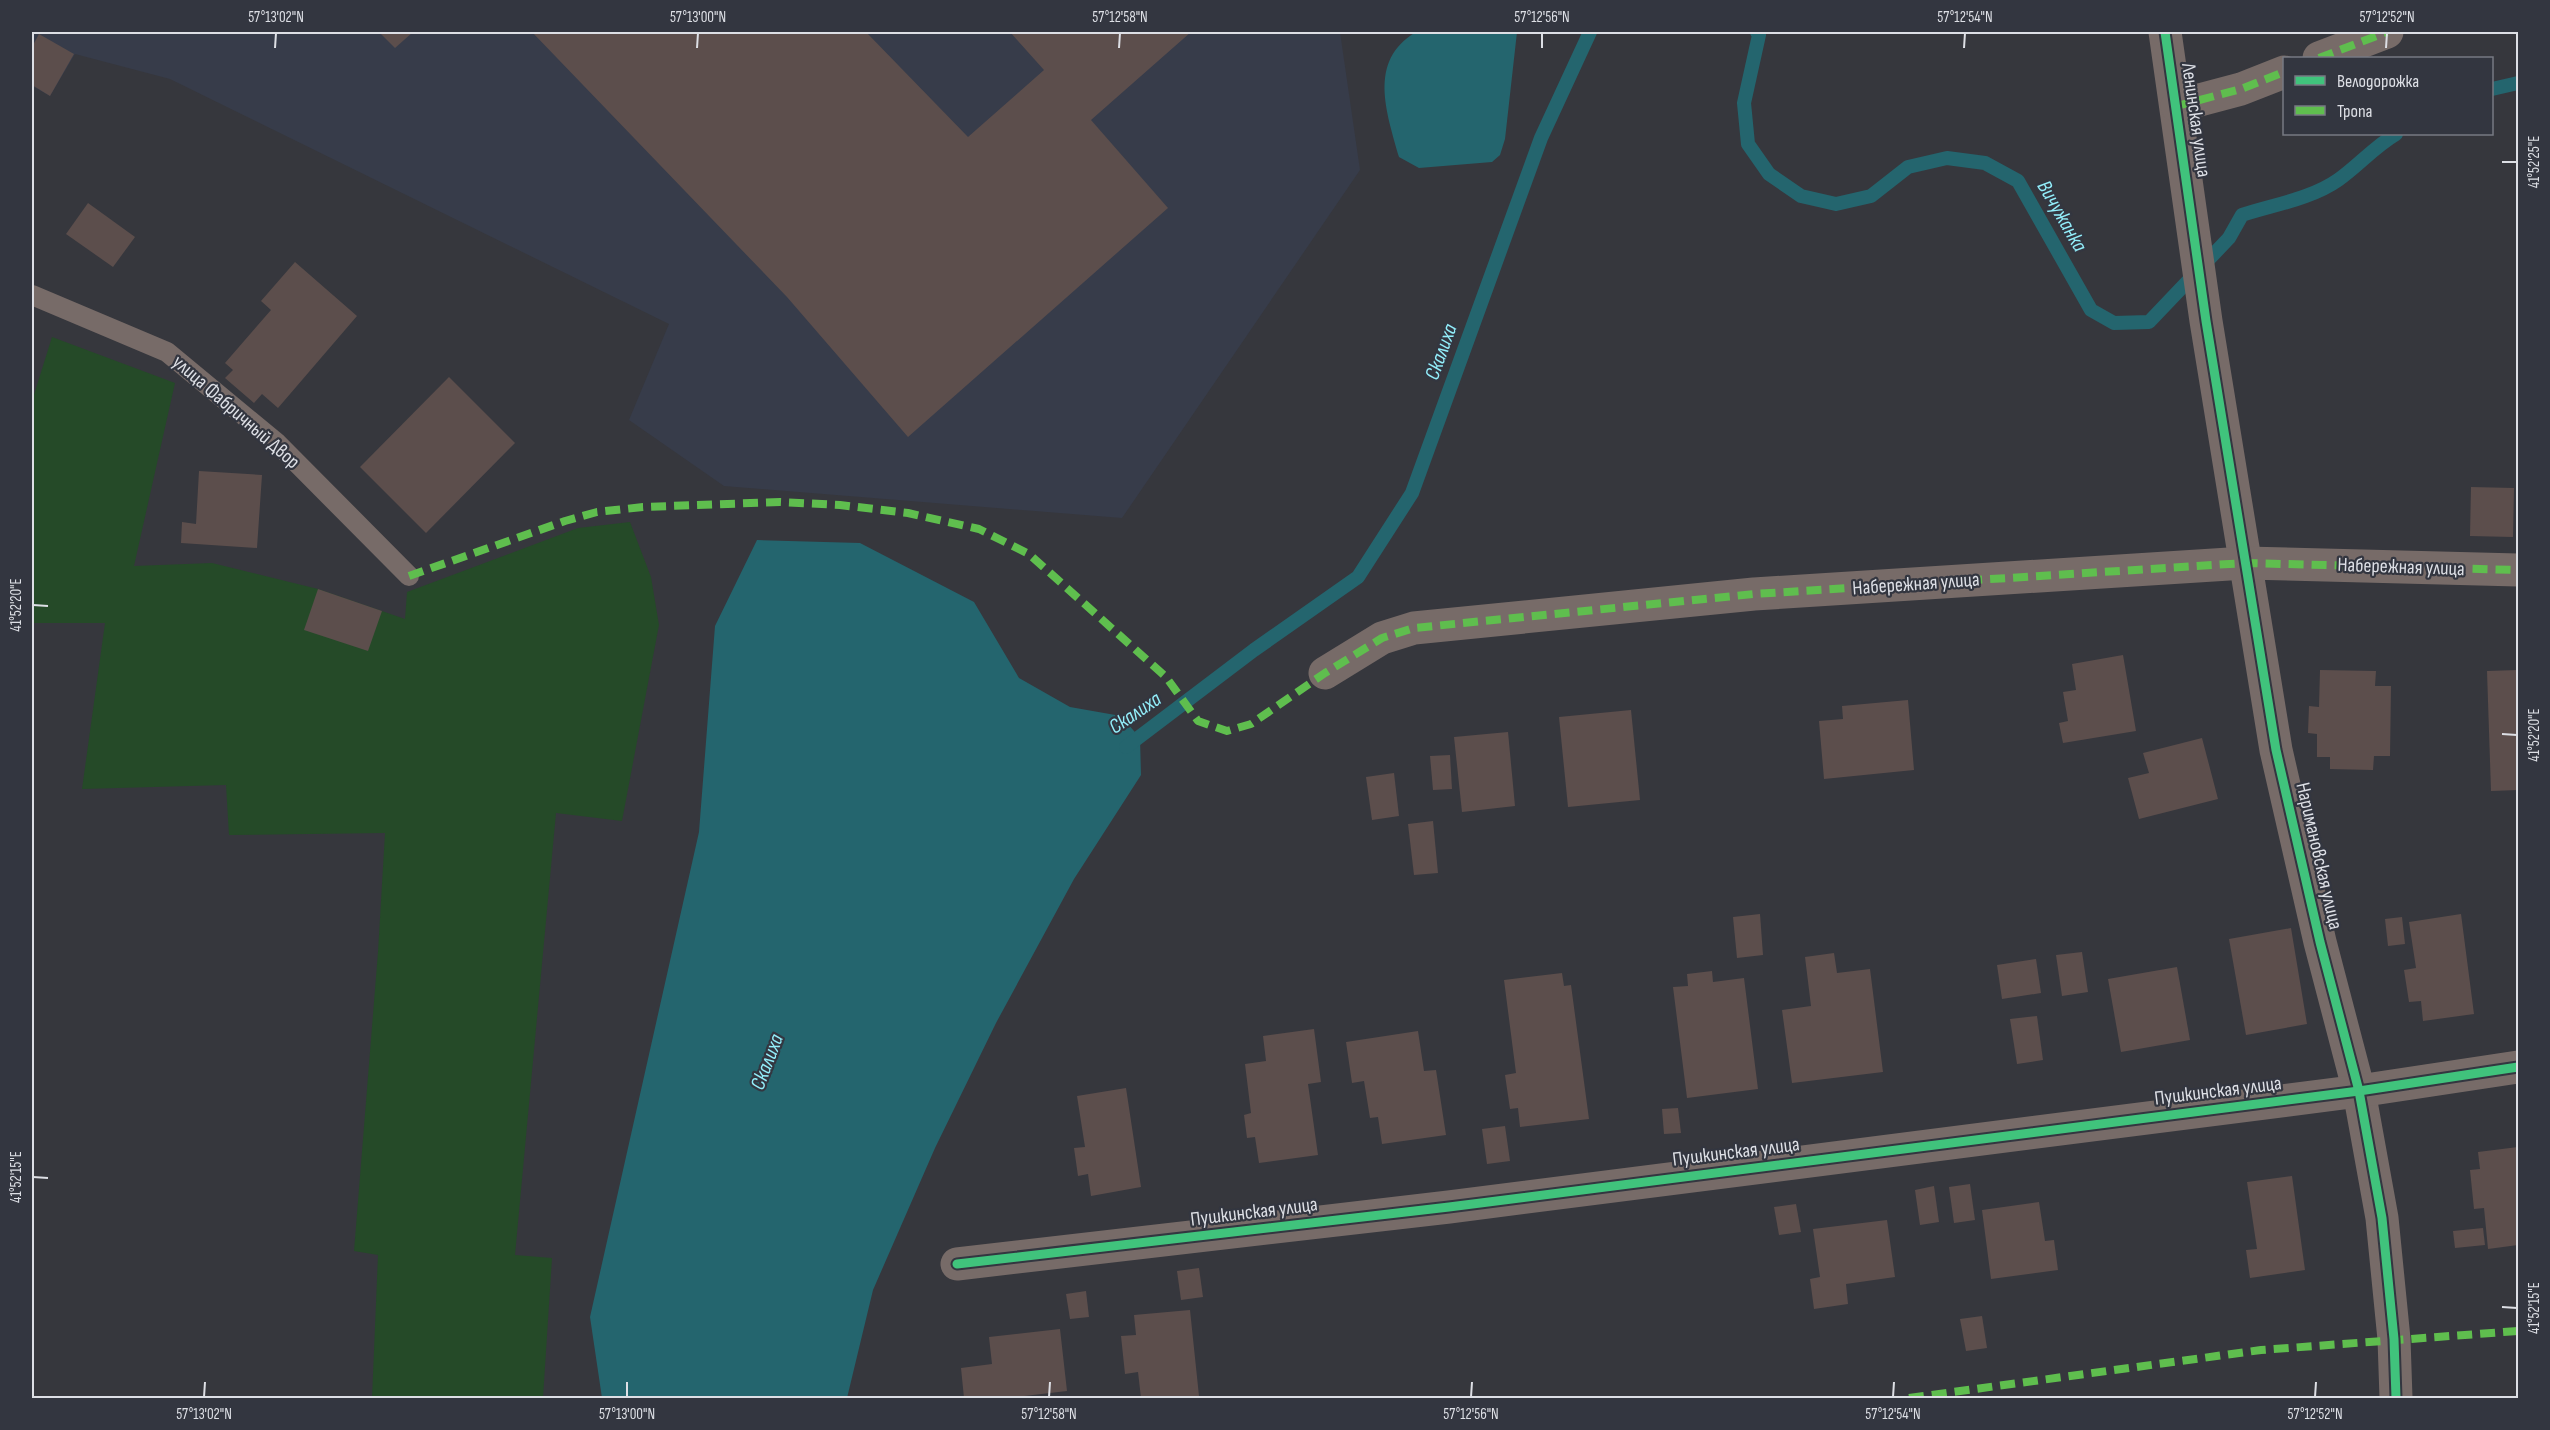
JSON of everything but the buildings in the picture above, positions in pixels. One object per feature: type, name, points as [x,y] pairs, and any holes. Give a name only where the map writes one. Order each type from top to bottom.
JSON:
[{"type":"street","name":"Ленинская улица","points":[[2165,32],[2206,321]]},
{"type":"street","points":[[2322,57],[2387,32]]},
{"type":"street","points":[[2177,106],[2241,89],[2283,72]]},
{"type":"street","name":"Наримановская улица","points":[[2206,321],[2276,750],[2320,942],[2359,1091],[2382,1218],[2394,1339],[2396,1398]]},
{"type":"street","name":"Набережная улица","points":[[1325,673],[1382,638],[1414,628],[1754,594],[2245,563],[2518,570]]},
{"type":"street","name":"Пушкинская улица","points":[[957,1264],[1449,1207],[2359,1091],[2518,1067]]},
{"type":"lane","name":"улица Фабричный Двор","points":[[32,295],[167,352],[277,443],[409,576]]},
{"type":"shaded area","points":[[32,32],[1340,32],[1360,170],[1122,518],[724,486],[629,420],[669,324],[170,79],[75,54],[50,96],[32,86]]},
{"type":"green space","points":[[52,337],[175,383],[134,566],[212,563],[318,589],[405,619],[407,592],[578,528],[630,522],[651,577],[659,625],[622,821],[556,813],[515,1255],[552,1258],[543,1398],[372,1398],[378,1255],[354,1251],[378,952],[385,833],[229,835],[226,785],[82,789],[105,623],[32,623],[32,401]]},
{"type":"water","points":[[1416,32],[1517,32],[1505,139],[1500,155],[1492,162],[1419,168],[1399,157],[1386,106],[1386,73],[1391,58],[1401,44]]},
{"type":"water","points":[[757,540],[860,543],[974,602],[1019,678],[1070,707],[1121,716],[1140,738],[1141,775],[1074,879],[996,1023],[935,1148],[873,1290],[847,1398],[602,1398],[590,1317],[699,832],[715,626]]},
{"type":"waterway","name":"Скалиха","points":[[1126,747],[1254,650],[1358,577],[1412,493],[1541,138],[1590,32]]},
{"type":"waterway","name":"Вичужанка","points":[[1757,32],[1759,35],[1744,103],[1748,144],[1769,174],[1801,196],[1836,204],[1871,196],[1908,167],[1947,158],[1985,163],[2018,181],[2091,310],[2114,323],[2149,322],[2229,238],[2242,215],[2304,197],[2327,187],[2395,135]]},
{"type":"waterway","name":"Вичужанка","points":[[2493,89],[2518,83]]},
{"type":"marked path","points":[[2322,57],[2387,32]]},
{"type":"marked path","points":[[2177,106],[2241,89],[2283,72]]},
{"type":"marked path","points":[[409,576],[597,512],[643,507],[780,502],[840,505],[908,513],[979,529],[1029,554],[1166,677],[1198,721],[1227,731],[1251,724],[1325,673],[1382,638],[1414,628],[1754,594],[2245,563],[2518,570]]},
{"type":"marked path","points":[[1909,1398],[2261,1350],[2518,1331]]},
{"type":"cycle path","points":[[2165,32],[2206,321],[2276,750],[2320,942],[2359,1091],[2382,1218],[2394,1339],[2396,1398]]},
{"type":"cycle path","points":[[957,1264],[1449,1207],[2359,1091],[2518,1067]]}]
